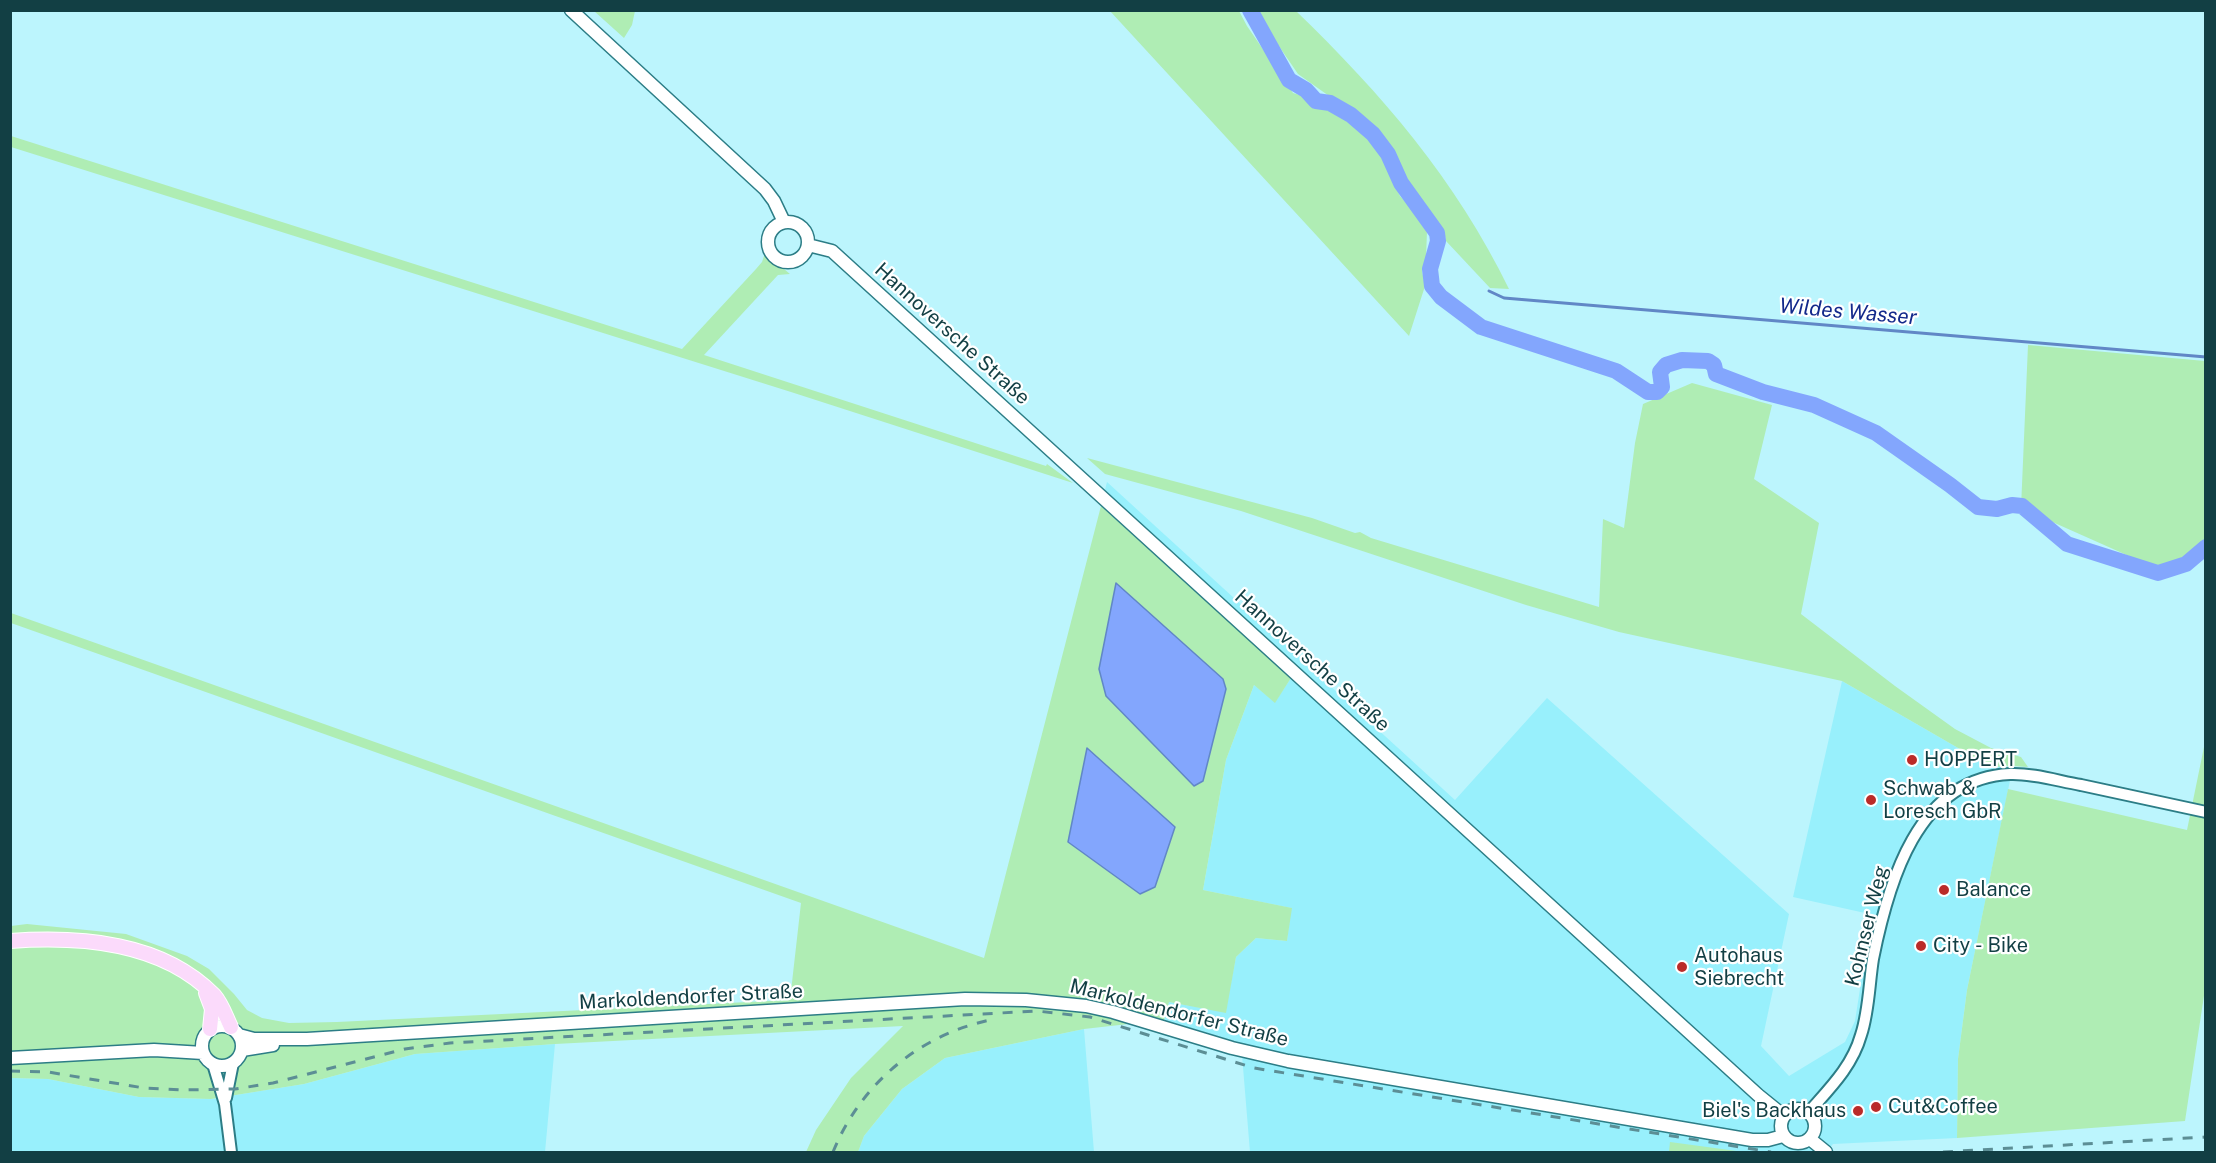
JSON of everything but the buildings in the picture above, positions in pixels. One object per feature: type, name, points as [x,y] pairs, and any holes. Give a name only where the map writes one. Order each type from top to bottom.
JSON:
[{"type":"main road","points":[[571,10],[765,189],[774,201],[784,222]]},
{"type":"main road","points":[[784,222],[795,223],[804,229],[808,240],[803,254],[795,260],[784,261],[775,256],[769,246],[770,234],[778,224],[784,222]]},
{"type":"main road","name":"Hannoversche Straße","points":[[808,245],[832,251],[1784,1116]]},
{"type":"main road","points":[[10,941],[64,940],[108,945],[142,952],[175,965],[189,973],[218,1001],[235,1031],[242,1050],[233,1063],[220,1066],[213,1064],[203,1053],[154,1050]]},
{"type":"main road","points":[[203,1053],[212,1009],[205,988]]},
{"type":"main road","name":"Markoldendorfer Straße","points":[[235,1031],[254,1039],[307,1040],[964,999],[1055,1001],[1113,1012],[1232,1048],[1288,1061],[1752,1140],[1768,1140],[1783,1136]]},
{"type":"main road","points":[[10,1058],[154,1050],[189,1044],[224,1025],[235,1031]]},
{"type":"main road","name":"Markoldendorfer Straße","points":[[242,1050],[307,1040]]},
{"type":"main road","points":[[1794,1109],[1801,1109],[1808,1113],[1815,1127],[1810,1139],[1796,1144],[1783,1136],[1780,1126],[1784,1116],[1794,1109]]},
{"type":"main road","points":[[1810,1139],[1826,1152]]},
{"type":"street","name":"Kohnser Weg","points":[[1808,1113],[1850,1063],[1862,1035],[1874,959],[1898,871],[1925,819],[1935,806],[1954,791],[1994,776],[2012,774],[2040,777],[2205,812]]},
{"type":"street","points":[[225,1104],[233,1063]]},
{"type":"street","points":[[213,1064],[225,1104],[231,1152]]},
{"type":"shaded area","points":[[1107,482],[1455,800],[1547,698],[1789,914],[1761,1046],[1789,1076],[1845,1042],[1855,1021],[1874,915],[1793,897],[1842,681],[1991,767],[2013,766],[1967,990],[1958,1059],[1957,1138],[1833,1144],[1826,1152],[1250,1152],[1241,1043],[1164,1020],[1169,1002],[1225,1012],[1236,957],[1256,938],[1287,941],[1291,908],[1203,890],[1226,760],[1254,685],[1275,702],[1291,678],[1101,506]]},
{"type":"shaded area","points":[[1084,1029],[1094,1152],[858,1152],[864,1136],[902,1089],[945,1058]]},
{"type":"shaded area","points":[[555,1044],[545,1152],[11,1152],[11,1078],[48,1079],[139,1097],[211,1099],[304,1084],[415,1054]]},
{"type":"green space","points":[[594,11],[635,11],[632,25],[624,38]]},
{"type":"green space","points":[[1110,11],[1239,11],[1293,93],[1303,96],[1311,106],[1333,111],[1353,122],[1378,148],[1400,196],[1420,218],[1427,231],[1426,258],[1422,271],[1425,286],[1409,336]]},
{"type":"green space","points":[[1255,11],[1296,11],[1358,74],[1415,140],[1441,175],[1488,249],[1509,289],[1490,288],[1446,241],[1445,236],[1417,201],[1385,144],[1370,125],[1298,74]]},
{"type":"green space","points":[[11,136],[682,349],[756,269],[765,253],[790,274],[778,275],[704,355],[1046,466],[1047,464],[1073,483],[11,147]]},
{"type":"green space","points":[[2028,345],[2205,361],[2205,542],[2183,561],[2158,569],[2021,508]]},
{"type":"green space","points":[[1692,383],[1772,405],[1754,479],[1819,523],[1801,614],[1955,729],[1991,748],[2021,757],[2028,767],[1991,767],[1842,681],[1619,632],[1526,605],[1241,511],[1105,474],[1087,458],[1312,518],[1599,607],[1603,519],[1624,528],[1635,443],[1643,404]]},
{"type":"green space","points":[[1101,506],[1291,678],[1275,703],[1254,685],[1226,760],[1203,890],[1292,908],[1287,941],[1256,938],[1236,957],[1226,1013],[1169,1002],[1164,1020],[1084,1029],[945,1058],[902,1089],[864,1136],[858,1152],[806,1152],[816,1130],[851,1078],[903,1026],[555,1044],[415,1054],[304,1084],[211,1099],[139,1097],[48,1079],[11,1078],[11,926],[27,924],[126,934],[187,956],[209,969],[247,1010],[262,1018],[289,1023],[337,1022],[790,1000],[801,903],[11,623],[11,613],[984,958]],"holes":[[[1223,679],[1226,689],[1203,781]]]},
{"type":"green space","points":[[2205,742],[2205,989],[2185,1121],[1957,1138],[1958,1059],[1967,990],[2008,789],[2187,830]]},
{"type":"green space","points":[[1670,1142],[1744,1152],[1669,1151]]},
{"type":"water","points":[[1116,583],[1223,679],[1226,689],[1203,781],[1194,786],[1106,696],[1099,669]]},
{"type":"water","points":[[1087,748],[1175,827],[1155,887],[1140,894],[1068,842]]},
{"type":"waterway","points":[[1250,10],[1289,80],[1306,90],[1316,101],[1330,103],[1351,115],[1373,134],[1388,154],[1401,183],[1437,233],[1438,241],[1430,269],[1432,286],[1441,297],[1481,327],[1616,371],[1648,392],[1657,392],[1662,387],[1660,372],[1666,365],[1682,360],[1708,361],[1714,365],[1716,374],[1763,392],[1814,405],[1876,433],[1978,507],[1997,509],[2012,505],[2022,506],[2067,544],[2158,573],[2186,564],[2206,547]]},
{"type":"waterway","name":"Wildes Wasser","points":[[1489,291],[1504,298],[2206,357]]},
{"type":"railway","points":[[10,1071],[48,1072],[144,1088],[235,1089],[273,1083],[405,1049],[450,1043],[1037,1011],[1090,1017],[1254,1068],[1771,1152]]},
{"type":"railway","points":[[833,1152],[860,1104],[877,1083],[897,1065],[942,1036],[995,1019]]},
{"type":"railway","points":[[1943,1152],[2206,1137]]},
{"type":"place","name":"HOPPERT","points":[[1912,760]]},
{"type":"place","name":"Schwab & Loresch GbR","points":[[1871,800]]},
{"type":"place","name":"Balance","points":[[1944,890]]},
{"type":"place","name":"City - Bike","points":[[1921,946]]},
{"type":"place","name":"Autohaus Siebrecht","points":[[1682,967]]},
{"type":"place","name":"Cut&Coffee","points":[[1876,1107]]},
{"type":"place","name":"Biel's Backhaus","points":[[1858,1111]]}]
